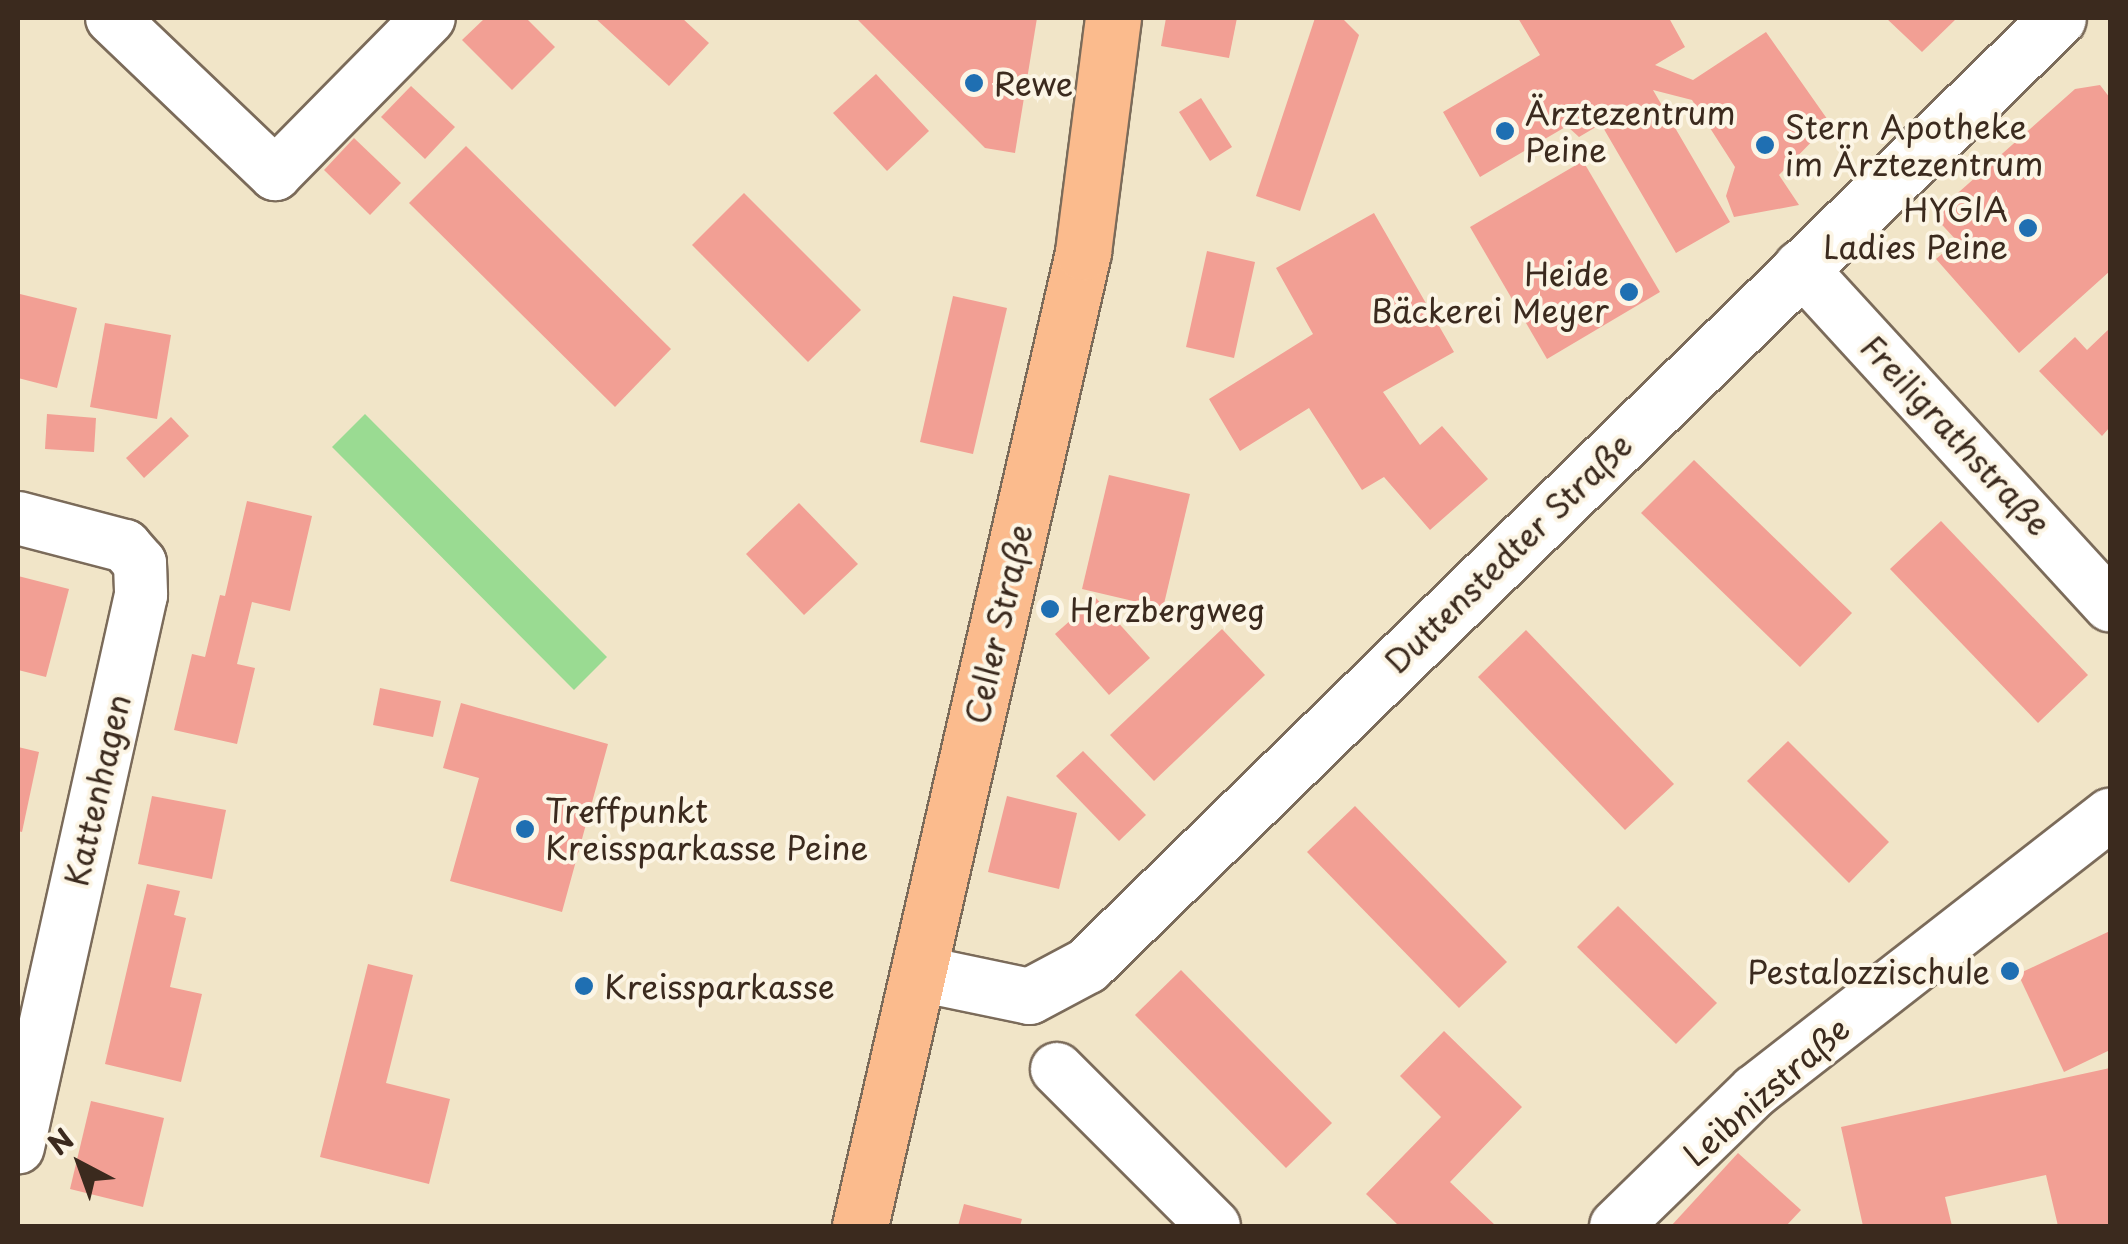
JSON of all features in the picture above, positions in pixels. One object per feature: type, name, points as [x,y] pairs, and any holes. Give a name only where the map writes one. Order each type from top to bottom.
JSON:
[{"type":"main road","name":"Celler Straße","points":[[860,1226],[1083,252],[1113,18]]},
{"type":"street","points":[[112,18],[275,174],[429,18]]},
{"type":"street","name":"Duttenstedter Straße","points":[[919,973],[1030,996],[1087,965],[2058,18]]},
{"type":"street","name":"Freiligrathstraße","points":[[1800,267],[2110,605]]},
{"type":"street","name":"Kattenhagen","points":[[18,518],[125,546],[140,563],[141,595],[18,1147]]},
{"type":"street","name":"Leibnizstraße","points":[[1616,1226],[1755,1091],[2110,814]]},
{"type":"street","points":[[1056,1069],[1214,1226]]},
{"type":"green space","points":[[365,414],[607,657],[574,690],[332,447]]},
{"type":"building","points":[[485,18],[526,18],[555,47],[512,90],[462,40]]},
{"type":"building","points":[[595,18],[682,18],[709,43],[669,86]]},
{"type":"building","name":"Rewe","points":[[856,18],[1037,18],[1015,153],[985,148]]},
{"type":"building","points":[[1166,18],[1237,18],[1229,58],[1161,46]]},
{"type":"building","points":[[1315,18],[1342,18],[1359,35],[1300,211],[1256,196]]},
{"type":"building","name":"Ärztezentrum Peine","points":[[1518,18],[1669,18],[1685,47],[1655,65],[1693,80],[1766,32],[1830,123],[1779,175],[1799,205],[1734,217],[1726,196],[1735,167],[1692,100],[1653,90],[1730,222],[1676,253],[1601,124],[1579,137],[1567,126],[1480,177],[1443,112],[1540,55]]},
{"type":"building","points":[[1886,18],[1957,18],[1922,52]]},
{"type":"building","points":[[876,74],[929,131],[887,171],[833,113]]},
{"type":"building","name":"HYGIA Ladies Peine","points":[[2100,85],[2110,98],[2110,271],[2019,353],[1936,259],[1957,241],[1933,215],[2075,89]]},
{"type":"building","points":[[411,86],[455,127],[425,159],[381,117]]},
{"type":"building","points":[[1201,98],[1232,147],[1210,161],[1179,112]]},
{"type":"building","points":[[354,138],[401,183],[370,215],[324,170]]},
{"type":"building","points":[[466,146],[671,349],[615,407],[409,203]]},
{"type":"building","points":[[1583,161],[1660,292],[1547,359],[1470,227]]},
{"type":"building","points":[[744,193],[861,310],[808,362],[692,245]]},
{"type":"building","points":[[1374,213],[1454,352],[1383,392],[1420,445],[1442,426],[1488,479],[1430,530],[1384,477],[1362,490],[1309,408],[1240,451],[1209,399],[1313,334],[1276,268]]},
{"type":"building","points":[[1207,251],[1255,262],[1234,358],[1186,347]]},
{"type":"building","points":[[20,294],[77,308],[57,388],[18,378]]},
{"type":"building","points":[[953,296],[1007,308],[973,454],[920,442]]},
{"type":"building","points":[[105,323],[171,335],[157,419],[90,407]]},
{"type":"building","points":[[2110,328],[2110,427],[2102,436],[2039,371],[2075,337],[2087,350]]},
{"type":"building","points":[[47,414],[96,418],[94,452],[45,449]]},
{"type":"building","points":[[171,417],[189,436],[144,478],[126,458]]},
{"type":"building","points":[[1694,460],[1852,613],[1800,667],[1641,513]]},
{"type":"building","points":[[1109,475],[1190,494],[1163,608],[1082,589]]},
{"type":"building","points":[[247,501],[312,516],[290,611],[252,602],[237,664],[255,668],[237,744],[174,730],[192,654],[205,657],[220,595],[225,596]]},
{"type":"building","points":[[799,503],[858,564],[804,615],[746,554]]},
{"type":"building","points":[[1941,521],[2088,675],[2038,723],[1890,569]]},
{"type":"building","points":[[18,576],[69,589],[46,677],[18,670]]},
{"type":"building","points":[[1096,598],[1150,658],[1109,695],[1055,634]]},
{"type":"building","points":[[1222,629],[1265,675],[1154,781],[1110,735]]},
{"type":"building","points":[[1526,630],[1674,784],[1625,830],[1478,677]]},
{"type":"building","points":[[380,688],[441,701],[433,737],[373,725]]},
{"type":"building","name":"Treffpunkt Kreissparkasse Peine","points":[[461,703],[608,744],[562,912],[450,881],[479,778],[443,768]]},
{"type":"building","points":[[1788,741],[1889,842],[1849,883],[1747,781]]},
{"type":"building","points":[[18,747],[39,752],[22,832],[18,831]]},
{"type":"building","points":[[1083,751],[1146,815],[1119,841],[1056,776]]},
{"type":"building","points":[[152,796],[226,810],[212,879],[138,864]]},
{"type":"building","points":[[1007,796],[1077,813],[1059,889],[988,872]]},
{"type":"building","points":[[1355,806],[1507,962],[1459,1008],[1307,852]]},
{"type":"building","points":[[147,884],[180,891],[174,915],[186,918],[170,987],[202,994],[181,1082],[105,1064]]},
{"type":"building","points":[[1618,906],[1717,1003],[1676,1044],[1577,947]]},
{"type":"building","points":[[2110,931],[2110,1050],[2064,1072],[2018,974]]},
{"type":"building","points":[[368,964],[413,975],[386,1083],[450,1099],[429,1184],[320,1157]]},
{"type":"building","points":[[1181,970],[1332,1123],[1286,1168],[1135,1015]]},
{"type":"building","points":[[1444,1031],[1522,1107],[1450,1182],[1496,1226],[1399,1226],[1366,1194],[1441,1117],[1400,1076]]},
{"type":"building","points":[[2110,1068],[2110,1226],[2058,1226],[2046,1175],[1945,1197],[1952,1226],[1863,1226],[1841,1127]]},
{"type":"building","points":[[91,1101],[164,1118],[143,1207],[70,1189]]},
{"type":"building","points":[[1738,1153],[1801,1210],[1786,1226],[1671,1226]]},
{"type":"building","points":[[964,1204],[1022,1219],[1020,1226],[958,1226]]},
{"type":"place","name":"Rewe","points":[[974,83]]},
{"type":"place","name":"Ärztezentrum Peine","points":[[1505,131]]},
{"type":"place","name":"Stern Apotheke im Ärztezentrum","points":[[1765,145]]},
{"type":"place","name":"HYGIA Ladies Peine","points":[[2028,228]]},
{"type":"place","name":"Heide Bäckerei Meyer","points":[[1629,292]]},
{"type":"place","name":"Herzbergweg","points":[[1050,609]]},
{"type":"place","name":"Treffpunkt Kreissparkasse Peine","points":[[525,829]]},
{"type":"place","name":"Pestalozzischule","points":[[2010,971]]},
{"type":"place","name":"Kreissparkasse","points":[[584,986]]}]
